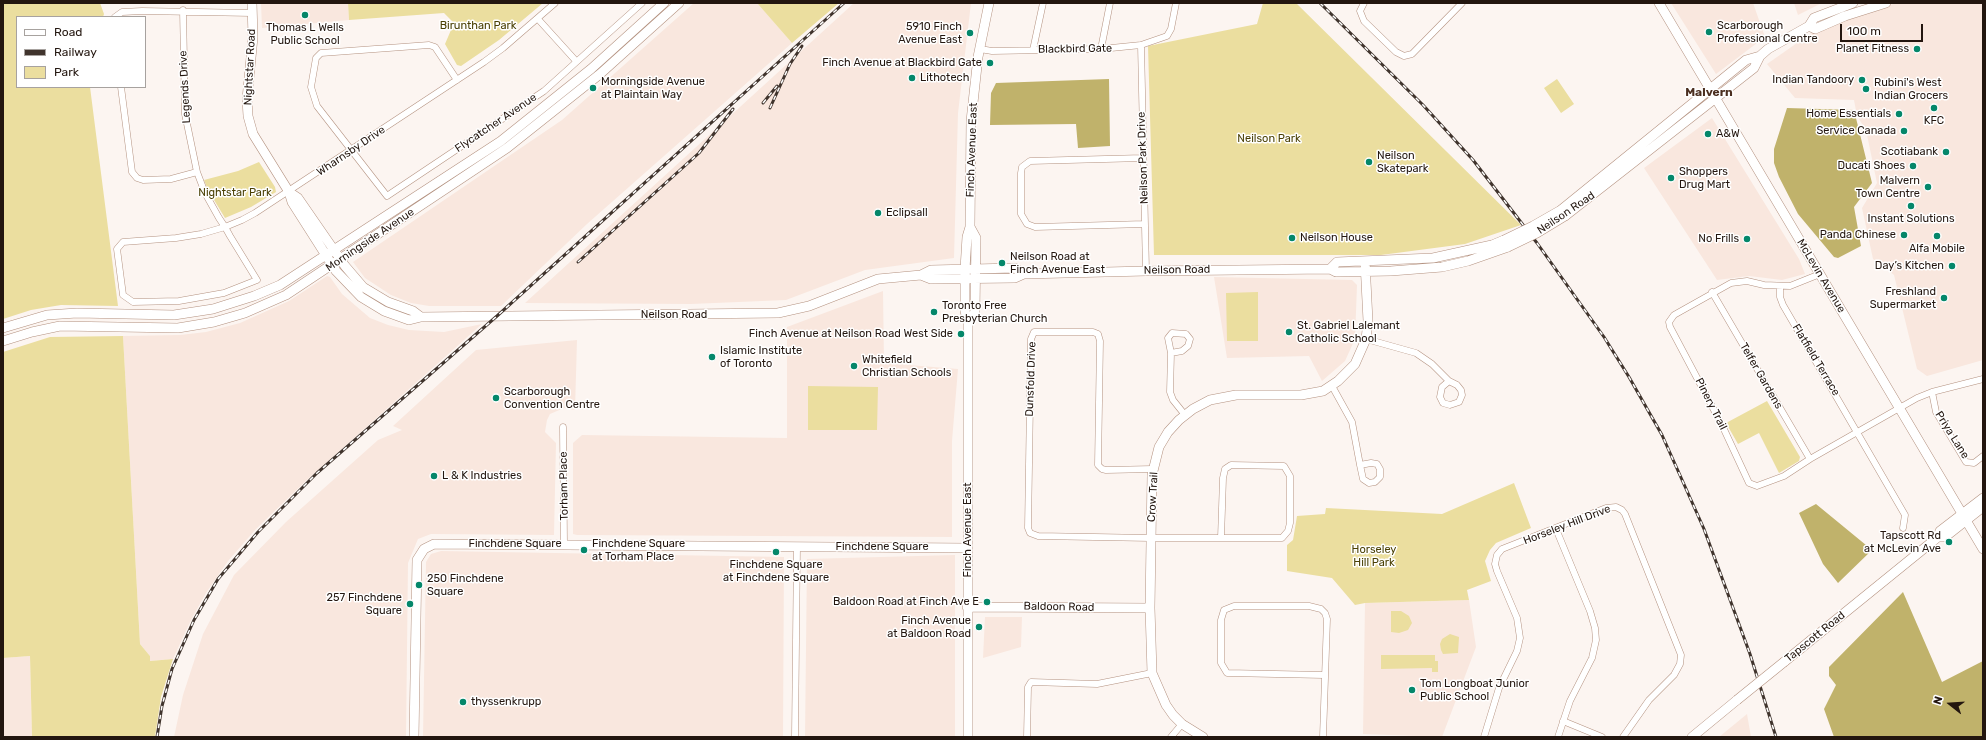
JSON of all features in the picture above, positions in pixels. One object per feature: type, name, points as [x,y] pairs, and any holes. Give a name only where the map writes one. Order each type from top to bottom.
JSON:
[{"type":"street","name":"Nightstar Road","points":[[252,3],[253,37],[246,99],[248,116],[259,145],[289,192],[292,202],[333,265]]},
{"type":"street","name":"Wharnsby Drive","points":[[123,242],[176,238],[201,234],[225,227],[249,217],[457,80],[502,48],[555,3]]},
{"type":"street","name":"Flycatcher Avenue","points":[[352,150],[387,196],[544,91],[642,3]]},
{"type":"street","name":"Morningside Avenue","points":[[3,341],[32,332],[60,326],[178,328],[214,322],[286,295],[341,260],[501,141],[591,69],[664,3]]},
{"type":"street","name":"Morningside Avenue","points":[[3,328],[47,315],[77,313],[174,315],[213,309],[254,296],[280,285],[334,251],[507,148],[600,74],[680,3]]},
{"type":"street","name":"Finch Avenue East","points":[[968,737],[968,323],[964,311],[965,269],[967,237],[970,227],[971,121],[980,49],[989,3]]},
{"type":"street","points":[[1033,50],[1043,3]]},
{"type":"street","points":[[1101,49],[1110,3]]},
{"type":"street","name":"Blackbird Gate","points":[[980,49],[992,51],[1101,49],[1141,45],[1167,36],[1171,29],[1176,3]]},
{"type":"street","points":[[1364,3],[1360,11],[1364,21],[1396,52],[1404,56],[1412,54],[1462,3]]},
{"type":"street","name":"McLevin Avenue","points":[[1659,3],[1983,549]]},
{"type":"street","name":"Neilson Road","points":[[921,274],[931,280],[1015,278],[1024,274],[1146,271],[1330,269],[1336,272],[1365,272],[1442,267],[1468,261],[1506,243],[1533,226],[1563,213],[1712,94],[1746,60],[1760,56],[1786,38],[1809,26],[1814,18],[1853,3]]},
{"type":"street","name":"Neilson Road","points":[[1809,26],[1815,29],[1861,6],[1886,3]]},
{"type":"street","points":[[116,16],[122,12],[183,10],[252,13]]},
{"type":"street","name":"Legends Drive","points":[[123,242],[117,249],[123,296],[133,302],[179,301],[224,293],[257,280],[205,193],[197,172],[185,114],[183,10]]},
{"type":"street","points":[[538,19],[576,62]]},
{"type":"street","name":"Neilson Park Drive","points":[[1141,45],[1146,271]]},
{"type":"street","points":[[352,150],[316,106],[311,87],[316,58],[321,53],[429,46],[435,47],[457,80]]},
{"type":"street","points":[[121,88],[132,172],[137,178],[143,180],[171,179],[197,172]]},
{"type":"street","points":[[1143,158],[1030,160],[1022,167],[1021,173],[1021,214],[1027,224],[1035,226],[1145,224]]},
{"type":"street","name":"Nightstar Road","points":[[289,192],[298,198],[341,260]]},
{"type":"street","name":"Finch Avenue East","points":[[968,323],[975,312],[976,278],[976,238],[970,227]]},
{"type":"street","name":"Neilson Road","points":[[1330,269],[1336,262],[1433,258],[1506,243]]},
{"type":"street","name":"Neilson Road","points":[[341,260],[363,287],[388,302],[413,311],[421,317]]},
{"type":"street","name":"Crow Trail","points":[[1203,737],[1182,724],[1166,705],[1152,672],[1150,608],[1153,469],[1163,440],[1168,432],[1185,415],[1205,402],[1224,396],[1301,395],[1323,390],[1332,386],[1355,364],[1366,339],[1368,321],[1365,262]]},
{"type":"street","name":"Neilson Road","points":[[333,265],[342,278],[361,297],[384,311],[409,320],[421,317],[778,313],[809,306],[878,279],[921,274],[931,270],[1016,268],[1024,274]]},
{"type":"street","name":"Pinery Trail","points":[[1820,274],[1798,284],[1780,286],[1737,282],[1712,292],[1674,314],[1669,322],[1670,327],[1722,425],[1749,483],[1757,486],[1771,482],[1932,392],[1983,380]]},
{"type":"street","name":"Flatfield Terrace","points":[[1780,286],[1780,297],[1783,305],[1905,515],[1903,528]]},
{"type":"street","name":"Telfer Gardens","points":[[1712,292],[1810,459]]},
{"type":"street","name":"Dunsfold Drive","points":[[1151,538],[1038,536],[1030,533],[1028,523],[1031,339],[1034,332],[1093,332],[1098,334],[1100,341],[1098,465],[1102,469],[1106,470],[1153,469]]},
{"type":"street","points":[[1366,339],[1416,354],[1439,370],[1449,381]]},
{"type":"street","points":[[1171,353],[1170,392],[1178,408],[1185,415]]},
{"type":"street","points":[[1332,386],[1352,422],[1360,465]]},
{"type":"street","name":"Priya Lane","points":[[1932,392],[1936,412],[1966,462],[1974,463],[1983,456]]},
{"type":"street","name":"Torham Place","points":[[563,427],[564,545]]},
{"type":"street","points":[[1151,538],[1221,538],[1282,538],[1286,535],[1290,523],[1290,476],[1284,466],[1231,465],[1225,469],[1223,478],[1221,538]]},
{"type":"street","name":"Tapscott Road","points":[[1692,737],[1938,537],[1945,537],[1983,498]]},
{"type":"street","name":"Horseley Hill Drive","points":[[1484,737],[1500,688],[1517,651],[1520,638],[1517,618],[1496,567],[1497,555],[1502,549],[1606,508],[1616,507],[1622,510],[1680,650],[1680,664],[1677,670],[1649,700],[1623,737]]},
{"type":"street","name":"Tapscott Road","points":[[1964,517],[1983,507]]},
{"type":"street","points":[[1556,529],[1595,628],[1596,640],[1592,658],[1570,701],[1558,737]]},
{"type":"street","name":"Finchdene Square","points":[[414,737],[417,560],[424,549],[434,544],[967,548]]},
{"type":"street","points":[[795,737],[797,546]]},
{"type":"street","points":[[1323,737],[1327,619],[1325,613],[1321,609],[1309,606],[1234,606],[1224,610],[1221,620],[1221,663],[1227,674],[1324,675]]},
{"type":"street","name":"Baldoon Road","points":[[967,607],[1150,608]]},
{"type":"street","points":[[1027,737],[1028,687],[1031,682],[1097,684],[1152,672]]},
{"type":"street","points":[[1563,720],[1602,737]]},
{"type":"street","points":[[1171,737],[1182,724]]},
{"type":"shaded area","name":"Thomas L Wells Public School","points":[[261,3],[348,3],[349,20],[262,28]]},
{"type":"shaded area","points":[[694,3],[757,3],[792,43],[587,224],[501,306],[429,306],[411,303],[391,295],[365,278],[353,262],[562,120]]},
{"type":"shaded area","points":[[854,3],[971,3],[958,113],[954,258],[865,270],[786,300],[691,304],[525,303]]},
{"type":"shaded area","points":[[1671,3],[1753,3],[1765,37],[1716,74]]},
{"type":"shaded area","points":[[1794,3],[1822,3],[1798,15]]},
{"type":"shaded area","points":[[1896,3],[1983,3],[1983,360],[1927,376],[1917,369],[1894,275],[1873,259],[1862,208],[1877,183],[1866,130],[1857,116],[1854,100],[1795,98],[1767,64],[1817,29]]},
{"type":"shaded area","points":[[1109,79],[1110,146],[1078,148],[1076,124],[990,125],[991,93],[996,83]]},
{"type":"shaded area","points":[[1787,108],[1854,110],[1872,183],[1854,207],[1861,246],[1838,258],[1834,257],[1798,214],[1779,177],[1774,163],[1774,149]]},
{"type":"shaded area","points":[[1712,118],[1799,259],[1805,274],[1782,280],[1749,276],[1717,280],[1644,168]]},
{"type":"shaded area","points":[[327,276],[330,277],[342,294],[370,318],[388,325],[409,330],[444,332],[482,324],[307,480],[256,529],[228,561],[206,593],[191,620],[173,659],[150,661],[150,656],[140,644],[123,336],[180,335],[206,332],[240,323],[289,301]]},
{"type":"shaded area","name":"St. Gabriel Lalemant Catholic School","points":[[1214,277],[1352,280],[1357,285],[1355,339],[1345,361],[1322,381],[1309,356],[1227,358]]},
{"type":"shaded area","points":[[883,291],[884,363],[958,369],[952,441],[952,537],[573,534],[573,443],[582,435],[787,438],[787,327]]},
{"type":"shaded area","points":[[577,340],[575,410],[564,408],[550,414],[547,420],[545,432],[556,443],[554,535],[431,534],[418,539],[408,563],[406,737],[174,737],[183,695],[203,634],[234,575],[286,522],[378,440],[402,430],[393,426],[476,350]]},
{"type":"shaded area","points":[[1816,504],[1872,550],[1838,583],[1823,564],[1799,513]]},
{"type":"shaded area","points":[[441,551],[784,557],[783,737],[423,737],[426,562],[431,554]]},
{"type":"shaded area","points":[[955,555],[955,737],[805,737],[807,559]]},
{"type":"shaded area","points":[[1903,592],[1942,682],[1983,661],[1983,737],[1834,737],[1824,709],[1836,685],[1829,676],[1829,667]]},
{"type":"shaded area","name":"Tom Longboat Junior Public School","points":[[1469,600],[1476,647],[1442,737],[1363,734],[1365,603]]},
{"type":"shaded area","points":[[985,617],[1022,617],[1021,647],[983,658]]},
{"type":"shaded area","points":[[30,656],[32,737],[3,737],[3,658]]},
{"type":"shaded area","points":[[1747,714],[1751,737],[1719,737]]},
{"type":"green space","points":[[3,3],[100,3],[103,16],[16,16],[16,88],[90,88],[118,306],[61,305],[31,310],[3,319]]},
{"type":"green space","name":"Birunthan Park","points":[[348,3],[543,3],[499,40],[461,66],[457,65],[445,44],[454,23],[444,13],[349,20]]},
{"type":"green space","points":[[757,3],[839,3],[792,43]]},
{"type":"green space","name":"Neilson Park","points":[[1263,3],[1296,3],[1521,225],[1465,244],[1381,255],[1154,255],[1148,46],[1257,24]]},
{"type":"green space","points":[[1557,79],[1574,104],[1561,113],[1544,88]]},
{"type":"green space","name":"Nightstar Park","points":[[259,162],[275,187],[276,192],[251,207],[225,218],[208,190],[204,180],[238,171]]},
{"type":"green space","points":[[1258,292],[1258,341],[1227,341],[1226,293]]},
{"type":"green space","points":[[123,336],[140,644],[150,656],[150,661],[173,659],[161,697],[155,737],[32,737],[30,656],[3,658],[3,352],[50,337]]},
{"type":"green space","points":[[808,386],[878,387],[877,430],[808,430]]},
{"type":"green space","points":[[1767,401],[1800,457],[1799,461],[1779,473],[1759,433],[1738,444],[1726,423]]},
{"type":"green space","name":"Horseley Hill Park","points":[[1514,483],[1531,528],[1496,543],[1490,550],[1485,561],[1491,581],[1467,590],[1469,600],[1365,603],[1355,605],[1332,578],[1287,571],[1287,545],[1293,540],[1297,516],[1325,514],[1326,508],[1442,514]]},
{"type":"green space","points":[[1391,611],[1401,611],[1409,616],[1412,623],[1408,630],[1399,633],[1391,632]]},
{"type":"green space","points":[[1450,634],[1459,637],[1458,653],[1443,654],[1440,644],[1442,639]]},
{"type":"green space","points":[[1381,655],[1435,655],[1435,661],[1438,661],[1438,672],[1432,672],[1432,668],[1381,669]]},
{"type":"railway","points":[[157,737],[162,706],[172,669],[194,620],[218,579],[258,532],[317,473],[497,316],[844,3]]},
{"type":"railway","points":[[1320,3],[1423,105],[1473,160],[1537,243],[1604,337],[1629,377],[1662,435],[1704,529],[1750,654],[1776,737]]},
{"type":"railway","points":[[770,108],[790,64],[802,46]]},
{"type":"railway","points":[[763,103],[777,86]]},
{"type":"railway","points":[[578,262],[699,153],[733,109]]},
{"type":"place","name":"Thomas L Wells Public School","points":[[305,15]]},
{"type":"place","name":"Scarborough Professional Centre","points":[[1709,32]]},
{"type":"place","name":"5910 Finch Avenue East","points":[[970,33]]},
{"type":"place","name":"Planet Fitness","points":[[1917,49]]},
{"type":"place","name":"Finch Avenue at Blackbird Gate","points":[[990,63]]},
{"type":"place","name":"Lithotech","points":[[912,78]]},
{"type":"place","name":"Indian Tandoory","points":[[1862,80]]},
{"type":"place","name":"Morningside Avenue at Plaintain Way","points":[[593,88]]},
{"type":"place","name":"Rubini's West Indian Grocers","points":[[1866,89]]},
{"type":"place","name":"KFC","points":[[1934,108]]},
{"type":"place","name":"Home Essentials","points":[[1899,114]]},
{"type":"place","name":"Service Canada","points":[[1904,131]]},
{"type":"place","name":"A&W","points":[[1708,134]]},
{"type":"place","name":"Scotiabank","points":[[1946,152]]},
{"type":"place","name":"Neilson Skatepark","points":[[1369,162]]},
{"type":"place","name":"Ducati Shoes","points":[[1913,166]]},
{"type":"place","name":"Shoppers Drug Mart","points":[[1671,178]]},
{"type":"place","name":"Malvern Town Centre","points":[[1928,187]]},
{"type":"place","name":"Instant Solutions","points":[[1911,206]]},
{"type":"place","name":"Eclipsall","points":[[878,213]]},
{"type":"place","name":"Panda Chinese","points":[[1904,235]]},
{"type":"place","name":"Alfa Mobile","points":[[1937,236]]},
{"type":"place","name":"Neilson House","points":[[1292,238]]},
{"type":"place","name":"No Frills","points":[[1747,239]]},
{"type":"place","name":"Neilson Road at Finch Avenue East","points":[[1002,263]]},
{"type":"place","name":"Day’s Kitchen","points":[[1952,266]]},
{"type":"place","name":"Freshland Supermarket","points":[[1944,298]]},
{"type":"place","name":"Toronto Free Presbyterian Church","points":[[934,312]]},
{"type":"place","name":"St. Gabriel Lalemant Catholic School","points":[[1289,332]]},
{"type":"place","name":"Finch Avenue at Neilson Road West Side","points":[[961,334]]},
{"type":"place","name":"Islamic Institute of Toronto","points":[[712,357]]},
{"type":"place","name":"Whitefield Christian Schools","points":[[854,366]]},
{"type":"place","name":"Scarborough Convention Centre","points":[[496,398]]},
{"type":"place","name":"L & K Industries","points":[[434,476]]},
{"type":"place","name":"Tapscott Rd at McLevin Ave","points":[[1949,542]]},
{"type":"place","name":"Finchdene Square at Torham Place","points":[[584,550]]},
{"type":"place","name":"Finchdene Square at Finchdene Square","points":[[776,552]]},
{"type":"place","name":"250 Finchdene Square","points":[[419,585]]},
{"type":"place","name":"Baldoon Road at Finch Ave E","points":[[987,602]]},
{"type":"place","name":"257 Finchdene Square","points":[[410,604]]},
{"type":"place","name":"Finch Avenue at Baldoon Road","points":[[979,627]]},
{"type":"place","name":"Tom Longboat Junior Public School","points":[[1412,690]]},
{"type":"place","name":"thyssenkrupp","points":[[463,702]]},
{"type":"district","name":"Malvern","points":[[1709,93]]}]
